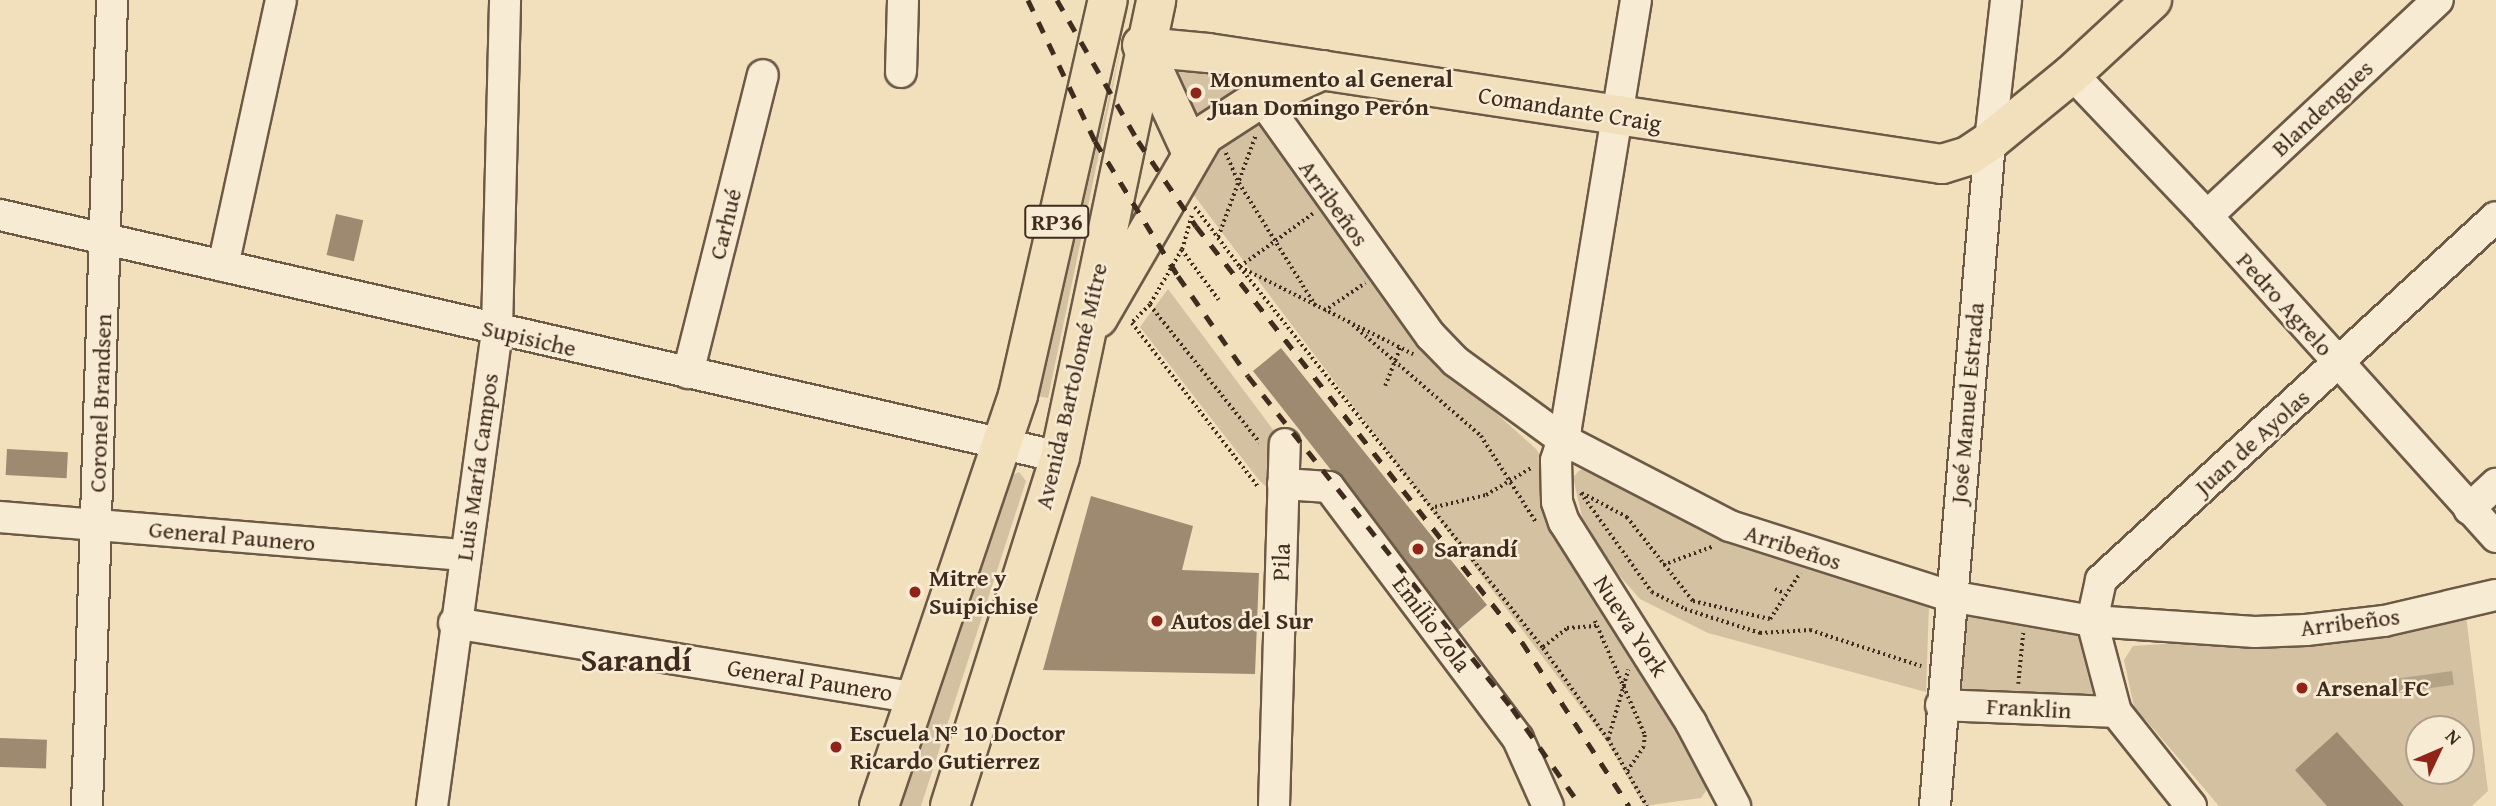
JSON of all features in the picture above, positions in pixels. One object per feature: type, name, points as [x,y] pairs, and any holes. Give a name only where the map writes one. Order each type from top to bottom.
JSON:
[{"type":"main road","points":[[1109,0],[1144,47],[1212,155]]},
{"type":"main road","name":"Avenida Bartolomé Mitre","points":[[879,806],[1003,443],[1109,0]]},
{"type":"main road","name":"Avenida Bartolomé Mitre","points":[[950,806],[1060,457],[1156,0]]},
{"type":"main road","name":"Comandante Craig","points":[[1144,47],[1323,70],[1928,164],[1952,162],[1990,141],[2072,74],[2152,0]]},
{"type":"main road","points":[[1212,155],[1203,135],[1267,108],[1323,70]]},
{"type":"main road","points":[[1083,344],[1212,155]]},
{"type":"street","name":"Coronel Brandsen","points":[[87,806],[112,0]]},
{"type":"street","points":[[223,266],[281,0]]},
{"type":"street","name":"Luis María Campos","points":[[432,806],[454,623],[498,330],[505,0]]},
{"type":"street","points":[[901,72],[903,0]]},
{"type":"street","name":"Nueva York","points":[[1636,0],[1559,450],[1557,502],[1564,522],[1633,630],[1730,804]]},
{"type":"street","name":"José Manuel Estrada","points":[[1935,806],[1941,705],[1990,141],[2006,0]]},
{"type":"street","name":"Blandengues","points":[[2207,216],[2438,0]]},
{"type":"street","name":"Pedro Agrelo","points":[[2072,74],[2207,216],[2496,537]]},
{"type":"street","name":"Carhué","points":[[688,373],[763,75]]},
{"type":"street","name":"Arribeños","points":[[1267,108],[1383,270],[1455,361],[1559,450],[1730,526],[1804,552],[1951,596],[2092,621],[2255,632],[2306,630],[2384,621],[2496,595]]},
{"type":"street","name":"Supisiche","points":[[0,215],[1060,457]]},
{"type":"street","name":"Juan de Ayolas","points":[[2092,621],[2101,580],[2496,217]]},
{"type":"street","name":"Pila","points":[[1274,806],[1283,495],[1277,449]]},
{"type":"street","points":[[2469,509],[2496,484]]},
{"type":"street","name":"Emilio Zola","points":[[1283,495],[1329,487],[1518,739],[1548,806]]},
{"type":"street","name":"General Paunero","points":[[0,517],[464,555]]},
{"type":"street","points":[[2092,621],[2116,712],[2124,728],[2191,806]]},
{"type":"street","name":"General Paunero","points":[[454,623],[917,698]]},
{"type":"street","name":"Franklin","points":[[1941,705],[2016,705],[2116,712]]},
{"type":"path","points":[[1218,237],[1267,108]]},
{"type":"path","points":[[1232,142],[1212,155],[1238,183],[1317,308]]},
{"type":"path","points":[[1201,195],[1182,250],[1150,305],[1132,323],[1261,491],[1283,495]]},
{"type":"path","points":[[1240,267],[1332,201]]},
{"type":"path","points":[[1195,206],[1240,267],[1435,507],[1543,648],[1608,739],[1647,806]]},
{"type":"path","points":[[1182,250],[1219,300]]},
{"type":"path","points":[[1240,267],[1317,308],[1424,359]]},
{"type":"path","points":[[1324,311],[1383,270]]},
{"type":"path","points":[[1150,305],[1277,449]]},
{"type":"path","points":[[1353,325],[1481,436],[1542,529]]},
{"type":"path","points":[[1385,386],[1400,348]]},
{"type":"path","points":[[1435,507],[1486,495],[1511,483],[1559,450],[1581,492],[1630,565],[1652,592],[1760,633],[1810,630],[1944,674]]},
{"type":"path","points":[[1581,492],[1627,517],[1693,601],[1765,620],[1774,615],[1784,593],[1796,585],[1804,552]]},
{"type":"path","points":[[1663,565],[1721,544],[1730,526]]},
{"type":"path","points":[[1775,589],[1784,593]]},
{"type":"path","points":[[2016,705],[2026,610]]},
{"type":"path","points":[[1594,617],[1623,690],[1645,735],[1644,747],[1628,771]]},
{"type":"path","points":[[1543,648],[1567,628],[1597,626],[1633,630],[1623,690],[1608,739]]},
{"type":"shaded area","points":[[1123,38],[1048,398],[1037,396]]},
{"type":"shaded area","points":[[1197,66],[1271,74],[1196,130],[1167,75]]},
{"type":"shaded area","points":[[1256,117],[1447,369],[1541,456],[1542,495],[1707,775],[1708,788],[1701,798],[1644,806],[1607,742],[1190,190],[1190,182],[1243,118]]},
{"type":"shaded area","points":[[1168,289],[1277,435],[1275,495],[1259,480],[1140,327]]},
{"type":"shaded area","points":[[1595,468],[1929,605],[1926,692],[1708,633],[1640,599],[1612,567],[1582,517],[1573,477],[1580,470]]},
{"type":"shaded area","points":[[1019,472],[1026,481],[921,806],[899,806],[1007,478]]},
{"type":"shaded area","points":[[1957,611],[2080,631],[2095,689],[2090,700],[1951,688]]},
{"type":"shaded area","name":"Arsenal FC","points":[[2466,616],[2488,791],[2472,806],[2219,806],[2145,719],[2136,716],[2124,660],[2133,646],[2398,629]]},
{"type":"shaded area","points":[[2452,671],[2454,685],[2395,693],[2393,679]]},
{"type":"building","points":[[336,214],[363,220],[354,261],[327,255]]},
{"type":"building","points":[[1281,348],[1487,605],[1458,630],[1343,477],[1331,470],[1253,371]]},
{"type":"building","points":[[7,449],[68,452],[67,478],[6,475]]},
{"type":"building","name":"Autos del Sur","points":[[1091,496],[1193,526],[1182,570],[1259,573],[1255,674],[1043,670]]},
{"type":"building","points":[[2337,732],[2404,806],[2327,806],[2295,770]]},
{"type":"building","points":[[0,738],[47,740],[46,769],[0,767]]},
{"type":"railway","points":[[1028,0],[1095,141],[1178,276],[1248,376],[1512,708],[1581,806]]},
{"type":"railway","points":[[1057,0],[1138,141],[1196,226],[1522,642],[1629,806]]},
{"type":"place","name":"Monumento al General Juan Domingo Perón","points":[[1196,93]]},
{"type":"place","name":"Sarandí","points":[[1418,549]]},
{"type":"place","name":"Mitre y Suipichise","points":[[915,592]]},
{"type":"place","name":"Autos del Sur","points":[[1157,621]]},
{"type":"place","name":"Arsenal FC","points":[[2302,688]]},
{"type":"place","name":"Escuela Nº 10 Doctor Ricardo Gutierrez","points":[[836,747]]},
{"type":"district","name":"Sarandí","points":[[636,660]]}]
